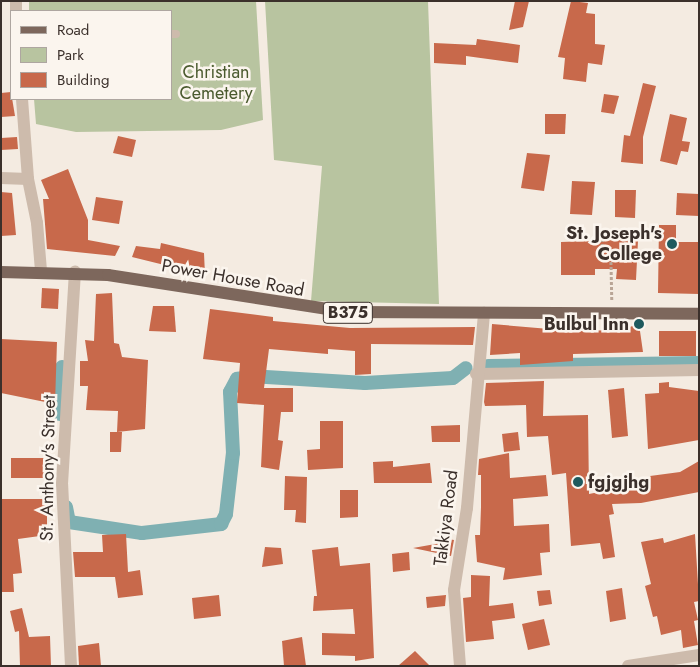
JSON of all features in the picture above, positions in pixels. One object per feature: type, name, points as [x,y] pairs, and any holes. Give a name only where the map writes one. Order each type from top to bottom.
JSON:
[{"type":"main road","name":"Power House Road","points":[[1,272],[74,272],[315,310],[612,315],[699,314]]},
{"type":"street","points":[[22,100],[28,179],[37,223],[41,271]]},
{"type":"street","points":[[1,178],[28,179]]},
{"type":"street","name":"St. Anthony's Street","points":[[71,666],[62,484],[74,272]]},
{"type":"street","name":"Takkiya Road","points":[[460,666],[454,590],[467,508],[476,374],[484,313]]},
{"type":"street","points":[[476,374],[699,370]]},
{"type":"street","points":[[628,666],[699,655]]},
{"type":"path","points":[[603,234],[602,252],[611,252],[612,315]]},
{"type":"green space","name":"Christian Cemetery","points":[[29,1],[256,1],[263,120],[221,130],[76,132],[36,124],[34,100],[172,100],[172,10],[29,10]]},
{"type":"green space","points":[[265,1],[428,1],[439,304],[311,301],[322,166],[274,160]]},
{"type":"building","points":[[515,1],[529,1],[523,27],[509,30]]},
{"type":"building","points":[[571,1],[588,3],[586,13],[595,14],[595,44],[605,45],[602,65],[588,63],[586,82],[563,79],[565,58],[558,57]]},
{"type":"building","points":[[477,39],[520,45],[518,63],[466,56],[466,65],[434,63],[434,43],[476,45]]},
{"type":"building","points":[[643,83],[656,86],[643,137],[643,164],[621,162],[624,135],[630,136]]},
{"type":"building","points":[[10,92],[10,100],[12,100],[15,116],[1,117],[1,93]]},
{"type":"building","points":[[604,94],[619,96],[614,114],[601,112]]},
{"type":"building","points":[[545,114],[566,114],[565,134],[545,134]]},
{"type":"building","points":[[670,114],[687,118],[682,141],[690,142],[688,152],[681,151],[677,165],[660,161]]},
{"type":"building","points":[[118,136],[136,140],[132,157],[113,153]]},
{"type":"building","points":[[17,137],[18,149],[1,150],[1,138]]},
{"type":"building","points":[[527,153],[550,155],[544,191],[521,188]]},
{"type":"building","points":[[68,169],[88,220],[88,240],[120,246],[115,256],[47,249],[43,199],[49,199],[41,180]]},
{"type":"building","points":[[572,181],[595,182],[592,215],[570,214]]},
{"type":"building","points":[[615,190],[636,190],[635,218],[615,217]]},
{"type":"building","points":[[1,192],[12,193],[16,235],[1,236]]},
{"type":"building","points":[[677,193],[699,194],[699,216],[676,215]]},
{"type":"building","points":[[96,197],[123,201],[119,224],[92,220]]},
{"type":"building","points":[[659,225],[676,225],[676,242],[699,242],[699,294],[658,293]]},
{"type":"building","points":[[638,241],[636,280],[616,279],[617,269],[595,269],[595,275],[561,275],[561,242]]},
{"type":"building","points":[[161,243],[204,253],[205,275],[132,257],[136,246],[160,249]]},
{"type":"building","points":[[42,288],[59,289],[58,309],[41,308]]},
{"type":"building","points":[[112,293],[114,343],[119,344],[122,357],[148,360],[145,429],[117,432],[118,411],[86,410],[88,386],[80,386],[80,361],[88,361],[85,340],[94,341],[96,294]]},
{"type":"building","points":[[153,306],[174,306],[176,332],[149,331]]},
{"type":"building","points":[[210,309],[273,317],[273,321],[350,328],[475,327],[473,345],[371,344],[371,374],[355,375],[355,351],[328,349],[328,354],[269,349],[264,388],[293,388],[293,412],[281,412],[278,440],[283,441],[279,470],[261,467],[264,405],[237,403],[240,363],[203,359]]},
{"type":"building","points":[[492,324],[573,331],[620,330],[639,324],[643,352],[573,354],[573,361],[520,365],[520,353],[490,355]]},
{"type":"building","points":[[659,331],[696,331],[696,356],[659,356]]},
{"type":"building","points":[[1,339],[57,342],[55,404],[1,393]]},
{"type":"building","points":[[544,381],[543,416],[588,415],[589,494],[614,489],[614,482],[649,484],[650,476],[680,472],[699,461],[699,492],[641,503],[612,504],[614,514],[609,515],[615,557],[603,559],[600,543],[571,546],[566,473],[552,475],[548,436],[527,437],[526,405],[485,406],[484,402],[486,383]]},
{"type":"building","points":[[669,382],[669,387],[699,391],[699,440],[648,449],[645,394],[659,393],[659,383]]},
{"type":"building","points":[[624,388],[628,436],[612,438],[608,390]]},
{"type":"building","points":[[320,421],[343,421],[343,468],[308,470],[307,450],[320,449]]},
{"type":"building","points":[[460,425],[460,442],[432,442],[431,426]]},
{"type":"building","points":[[110,432],[122,432],[121,452],[110,452]]},
{"type":"building","points":[[518,432],[520,450],[504,452],[502,434]]},
{"type":"building","points":[[509,453],[510,478],[546,475],[548,496],[513,499],[514,526],[549,524],[550,552],[540,553],[542,575],[503,580],[505,568],[477,562],[475,535],[480,535],[481,475],[478,475],[479,459]]},
{"type":"building","points":[[11,458],[44,458],[44,478],[11,478]]},
{"type":"building","points":[[393,461],[393,467],[430,463],[432,483],[374,483],[373,462]]},
{"type":"building","points":[[285,476],[307,477],[306,523],[295,522],[296,510],[284,510]]},
{"type":"building","points":[[340,490],[358,490],[358,517],[340,518]]},
{"type":"building","points":[[1,499],[47,499],[47,535],[18,539],[22,573],[13,574],[14,592],[1,592]]},
{"type":"building","points":[[126,534],[128,572],[140,570],[143,595],[118,598],[115,577],[75,577],[73,552],[103,552],[102,535]]},
{"type":"building","points":[[695,534],[699,601],[694,602],[698,620],[694,621],[698,645],[683,648],[681,630],[661,635],[657,616],[653,617],[645,586],[651,584],[641,542],[663,538],[664,543]]},
{"type":"building","points":[[442,538],[454,540],[451,556],[413,548],[441,543]]},
{"type":"building","points":[[265,547],[281,548],[283,564],[262,567]]},
{"type":"building","points":[[338,547],[340,566],[370,563],[374,658],[355,661],[355,656],[322,655],[322,633],[355,634],[353,609],[313,611],[314,596],[317,596],[312,550]]},
{"type":"building","points":[[409,552],[410,570],[393,572],[392,554]]},
{"type":"building","points":[[471,575],[490,576],[489,606],[513,603],[515,618],[492,621],[494,639],[466,642],[463,598],[471,597]]},
{"type":"building","points":[[622,588],[626,619],[610,622],[606,591]]},
{"type":"building","points":[[550,590],[552,604],[539,606],[537,591]]},
{"type":"building","points":[[219,595],[221,616],[194,619],[192,598]]},
{"type":"building","points":[[446,595],[445,606],[427,608],[426,597]]},
{"type":"building","points":[[22,608],[29,637],[50,636],[51,666],[20,666],[19,631],[15,632],[10,611]]},
{"type":"building","points":[[544,619],[550,645],[528,650],[522,624]]},
{"type":"building","points":[[302,637],[306,666],[284,666],[282,641]]},
{"type":"building","points":[[99,643],[101,666],[79,666],[78,646]]},
{"type":"building","points":[[415,651],[430,666],[398,666]]},
{"type":"waterway","points":[[488,366],[699,363]]},
{"type":"waterway","points":[[60,414],[62,367]]},
{"type":"waterway","points":[[66,507],[69,522],[142,533],[221,524],[226,514],[233,453],[230,392],[237,379],[251,376],[365,383],[453,378],[466,368]]},
{"type":"place","name":"St. Joseph's College","points":[[672,244]]},
{"type":"place","name":"Bulbul Inn","points":[[639,324]]},
{"type":"place","name":"fgjgjhg","points":[[578,482]]}]
